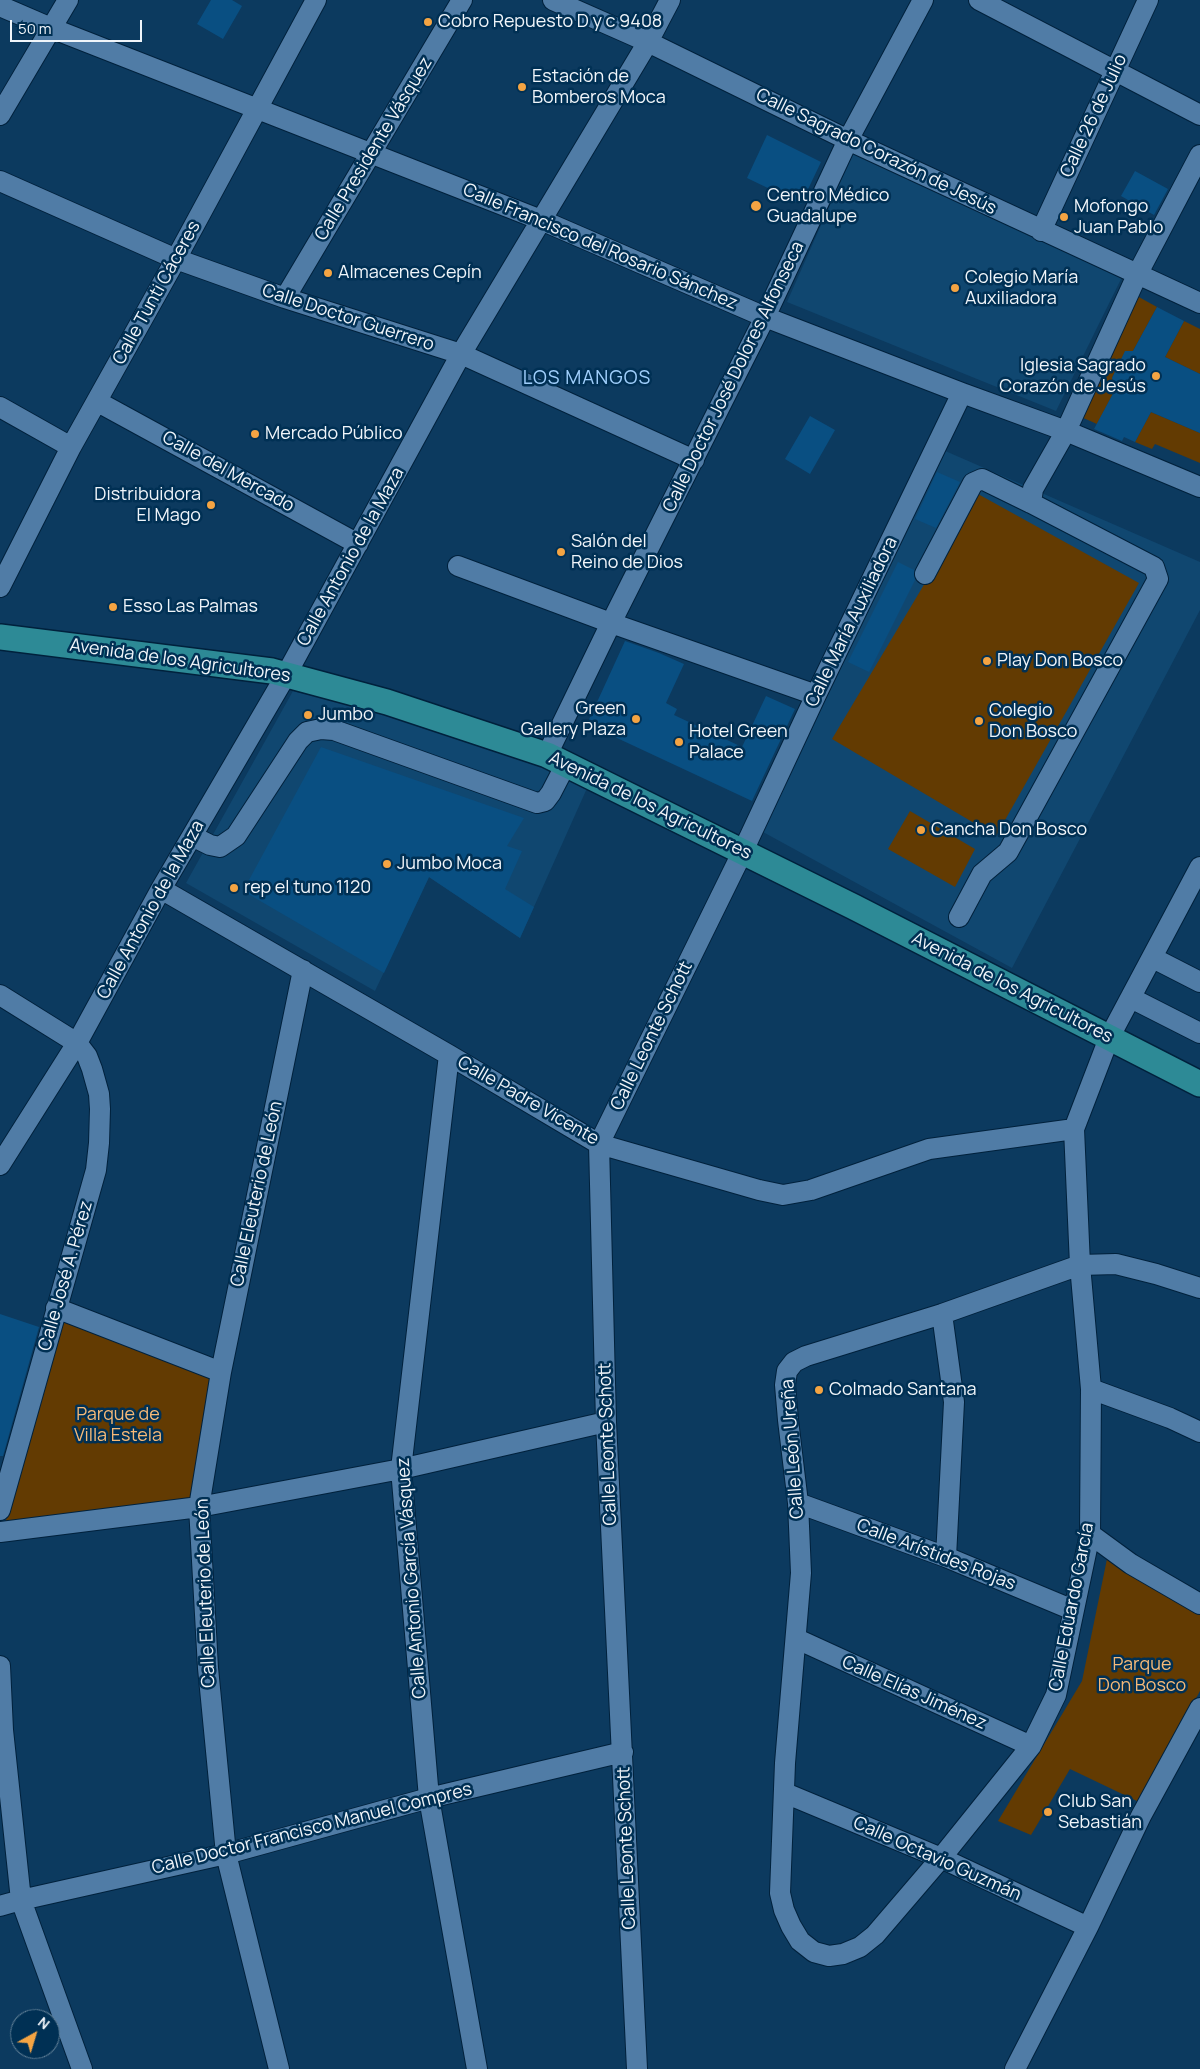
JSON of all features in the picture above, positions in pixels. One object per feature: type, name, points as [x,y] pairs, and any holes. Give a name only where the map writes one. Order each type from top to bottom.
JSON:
[{"type":"main road","name":"Avenida de los Agricultores","points":[[0,637],[262,670],[286,675],[387,702],[556,759],[743,851],[1200,1084]]},
{"type":"street","points":[[0,115],[68,0]]},
{"type":"street","name":"Calle Tunti Cáceres","points":[[0,586],[71,447],[98,402],[316,0]]},
{"type":"street","name":"Calle Presidente Vásquez","points":[[285,298],[462,0]]},
{"type":"street","name":"Calle Sagrado Corazón de Jesús","points":[[553,0],[648,42],[848,140],[1200,303]]},
{"type":"street","name":"Calle Antonio de la Maza","points":[[0,1165],[77,1043],[161,889],[286,675],[461,354],[648,42],[670,0]]},
{"type":"street","name":"Calle Doctor José Dolores Alfonseca","points":[[192,836],[220,847],[236,836],[298,741],[307,732],[314,730],[334,730],[537,803],[545,801],[551,793],[556,759],[611,623],[694,460],[848,140],[922,0]]},
{"type":"street","points":[[979,0],[1200,114]]},
{"type":"street","name":"Calle 26 de Julio","points":[[1041,231],[1148,0]]},
{"type":"street","name":"Calle Francisco del Rosario Sánchez","points":[[0,6],[51,28],[541,220],[764,317],[1066,431],[1200,487]]},
{"type":"street","points":[[1032,496],[1066,431],[1138,273],[1200,155]]},
{"type":"street","name":"Calle Doctor Guerrero","points":[[0,181],[176,259],[285,298],[461,354],[694,460]]},
{"type":"street","name":"Calle María Auxiliadora","points":[[743,851],[962,393]]},
{"type":"street","name":"Calle del Mercado","points":[[98,402],[358,544]]},
{"type":"street","points":[[0,407],[71,447]]},
{"type":"street","points":[[925,574],[970,488],[977,480],[987,481],[1032,496],[1154,567],[1158,580],[1008,852],[982,874],[959,918]]},
{"type":"street","points":[[458,566],[611,623],[816,695]]},
{"type":"street","name":"Calle Leonte Schott","points":[[637,2069],[606,1422],[599,1144],[743,851]]},
{"type":"street","name":"Calle Eduardo García","points":[[814,1952],[829,1956],[843,1954],[860,1947],[875,1935],[1031,1746],[1056,1695],[1090,1534],[1091,1389],[1080,1265],[1074,1129],[1109,1038],[1200,867]]},
{"type":"street","name":"Calle Padre Vicente","points":[[161,889],[450,1055],[599,1144],[759,1190],[783,1194],[811,1190],[929,1149],[1074,1129]]},
{"type":"street","points":[[1153,958],[1200,982]]},
{"type":"street","name":"Calle Eleuterio de León","points":[[280,2069],[226,1854],[208,1668],[199,1507],[220,1372],[303,970]]},
{"type":"street","points":[[0,995],[77,1043]]},
{"type":"street","points":[[1131,998],[1200,1033]]},
{"type":"street","name":"Calle José A. Pérez","points":[[0,1510],[96,1170],[100,1109],[98,1088],[87,1056],[77,1043]]},
{"type":"street","name":"Calle Antonio García Vásquez","points":[[450,1055],[401,1469],[429,1798],[477,2069]]},
{"type":"street","name":"Calle León Ureña","points":[[814,1952],[800,1941],[791,1926],[784,1910],[780,1892],[785,1763],[797,1639],[801,1573],[798,1503],[785,1386],[787,1371],[794,1362],[806,1356],[942,1314],[1080,1265],[1116,1264],[1200,1288]]},
{"type":"street","points":[[56,1308],[220,1372]]},
{"type":"street","points":[[942,1314],[954,1402],[946,1556]]},
{"type":"street","points":[[1091,1389],[1170,1418],[1200,1432]]},
{"type":"street","points":[[0,1532],[199,1507],[401,1469],[606,1422]]},
{"type":"street","name":"Calle Arístides Rojas","points":[[798,1503],[946,1556],[1073,1610]]},
{"type":"street","points":[[1090,1534],[1131,1564],[1200,1604]]},
{"type":"street","name":"Calle Elías Jiménez","points":[[797,1639],[1031,1746]]},
{"type":"street","points":[[0,1666],[3,1730],[21,1900],[82,2069]]},
{"type":"street","points":[[1016,2069],[1088,1927],[1141,1816],[1200,1708]]},
{"type":"street","name":"Calle Doctor Francisco Manuel Compres","points":[[0,1906],[226,1854],[429,1798],[623,1752]]},
{"type":"street","name":"Calle Octavio Guzmán","points":[[785,1792],[940,1858],[1088,1927]]},
{"type":"shaded area","name":"Colegio María Auxiliadora","points":[[853,153],[1123,275],[1056,411],[787,302]]},
{"type":"shaded area","name":"Colegio Don Bosco","points":[[943,450],[1200,562],[1200,610],[1012,968],[763,832]]},
{"type":"shaded area","points":[[293,691],[377,711],[501,749],[588,786],[520,938],[429,877],[375,991],[186,883]]},
{"type":"green space","points":[[1137,296],[1157,307],[1133,351],[1125,352],[1112,378],[1116,388],[1097,424],[1079,416]]},
{"type":"green space","points":[[1184,321],[1200,329],[1200,374],[1165,357]]},
{"type":"green space","points":[[1151,412],[1200,433],[1200,463],[1155,444],[1152,449],[1135,442]]},
{"type":"green space","name":"Play Don Bosco","points":[[978,494],[1139,583],[996,836],[832,739]]},
{"type":"green space","name":"Cancha Don Bosco","points":[[910,811],[975,849],[955,887],[888,849]]},
{"type":"green space","name":"Parque de Villa Estela","points":[[60,1315],[221,1372],[195,1502],[5,1524]]},
{"type":"green space","name":"Parque Don Bosco","points":[[1108,1554],[1200,1611],[1200,1691],[1139,1802],[1070,1769],[1031,1835],[998,1821],[1082,1681]]},
{"type":"building","points":[[211,0],[232,0],[242,6],[223,39],[197,24]]},
{"type":"building","points":[[767,135],[821,162],[801,204],[747,178]]},
{"type":"building","points":[[1135,171],[1168,189],[1154,215],[1121,196]]},
{"type":"building","name":"Iglesia Sagrado Corazón de Jesús","points":[[1157,307],[1184,321],[1165,357],[1200,374],[1200,433],[1151,412],[1135,442],[1124,437],[1122,441],[1094,429],[1116,388],[1112,378],[1125,351],[1133,351]]},
{"type":"building","points":[[810,416],[835,430],[810,474],[785,459]]},
{"type":"building","points":[[937,472],[960,482],[936,528],[915,519]]},
{"type":"building","points":[[898,562],[914,570],[915,580],[869,672],[848,662]]},
{"type":"building","name":"Green Gallery Plaza","points":[[625,641],[684,664],[666,703],[677,709],[674,715],[742,747],[766,696],[795,709],[752,801],[587,724]]},
{"type":"building","name":"Jumbo Moca","points":[[321,747],[524,818],[507,846],[522,851],[505,889],[534,907],[520,938],[429,877],[384,973],[243,891]]},
{"type":"building","points":[[0,1314],[39,1327],[3,1456],[0,1456]]},
{"type":"place","name":"Cobro Repuesto D y c 9408","points":[[428,22]]},
{"type":"place","name":"Estación de Bomberos Moca","points":[[522,87]]},
{"type":"place","name":"Centro Médico Guadalupe","points":[[756,206]]},
{"type":"place","name":"Mofongo Juan Pablo","points":[[1064,217]]},
{"type":"place","name":"Almacenes Cepín","points":[[328,273]]},
{"type":"place","name":"Colegio María Auxiliadora","points":[[955,288]]},
{"type":"place","name":"Iglesia Sagrado Corazón de Jesús","points":[[1156,376]]},
{"type":"place","name":"Mercado Público","points":[[255,434]]},
{"type":"place","name":"Distribuidora El Mago","points":[[211,505]]},
{"type":"place","name":"Salón del Reino de Dios","points":[[561,552]]},
{"type":"place","name":"Esso Las Palmas","points":[[113,607]]},
{"type":"place","name":"Play Don Bosco","points":[[987,661]]},
{"type":"place","name":"Jumbo","points":[[308,715]]},
{"type":"place","name":"Green Gallery Plaza","points":[[636,719]]},
{"type":"place","name":"Colegio Don Bosco","points":[[979,721]]},
{"type":"place","name":"Hotel Green Palace","points":[[679,742]]},
{"type":"place","name":"Cancha Don Bosco","points":[[921,830]]},
{"type":"place","name":"Jumbo Moca","points":[[387,864]]},
{"type":"place","name":"rep el tuno 1120","points":[[234,888]]},
{"type":"place","name":"Colmado Santana","points":[[819,1390]]},
{"type":"place","name":"Club San Sebastián","points":[[1048,1812]]},
{"type":"district","name":"LOS MANGOS","points":[[587,379]]}]
